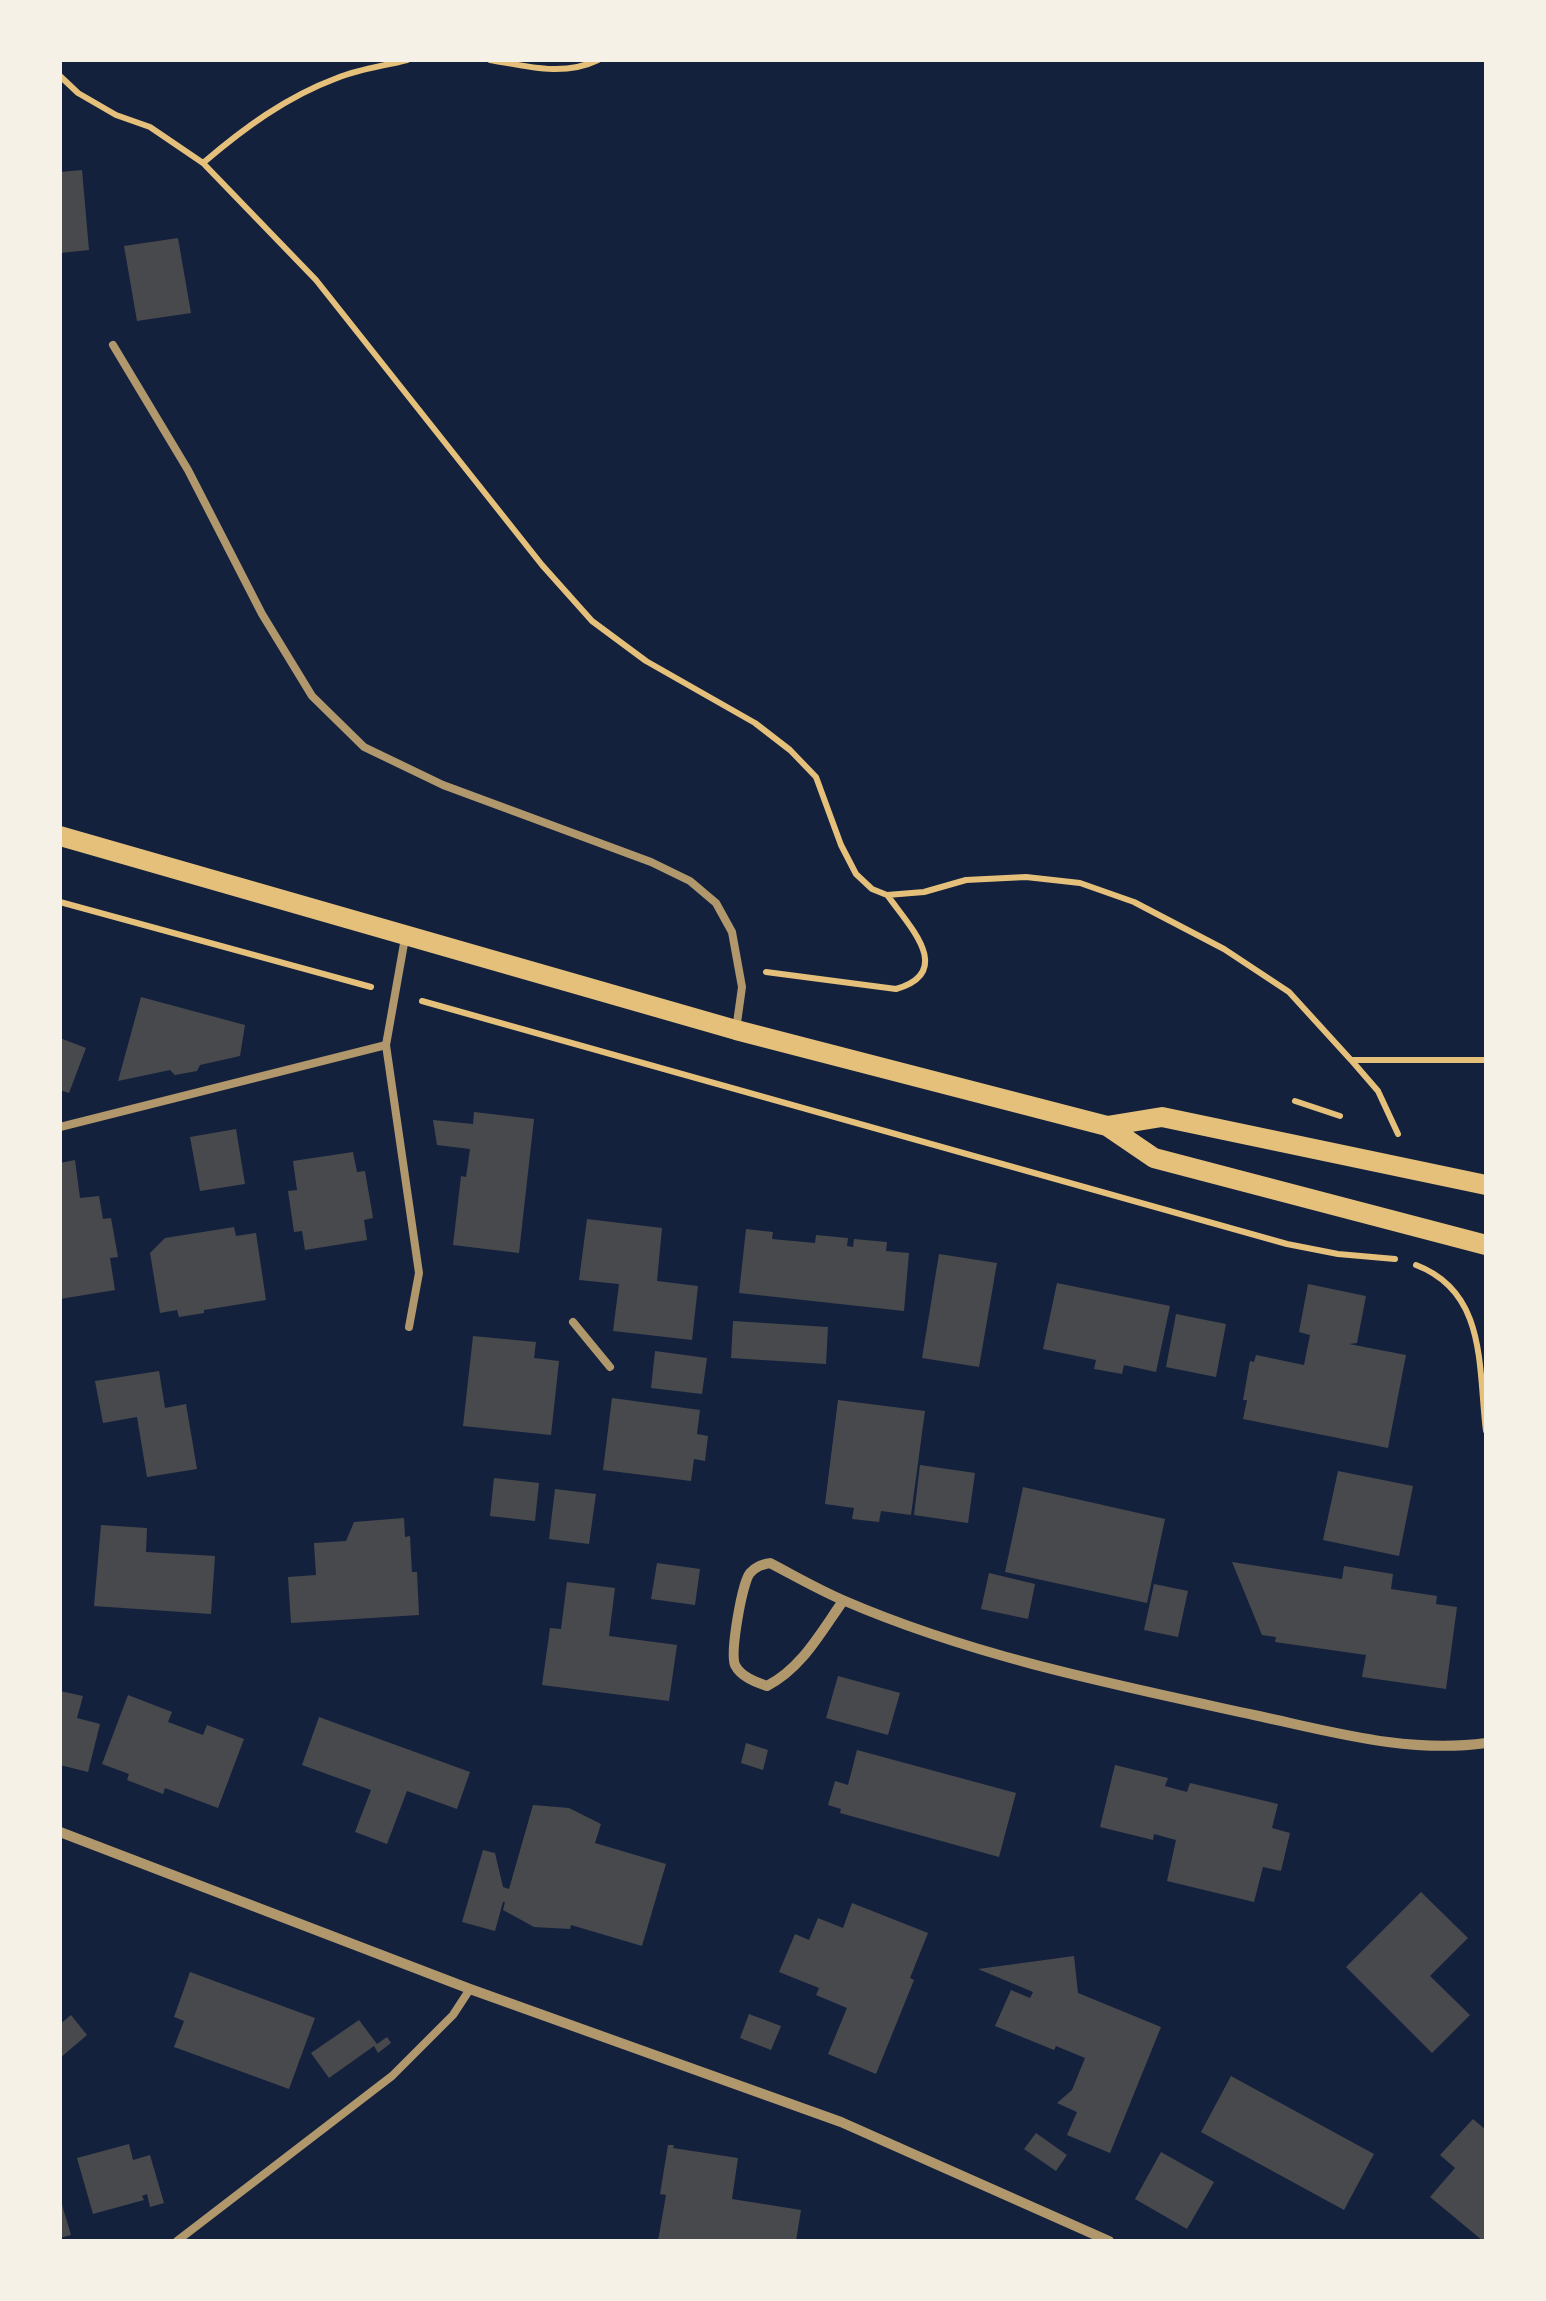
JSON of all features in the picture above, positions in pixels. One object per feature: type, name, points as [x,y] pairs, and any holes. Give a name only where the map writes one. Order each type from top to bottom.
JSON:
[{"type":"main road","points":[[60,836],[736,1030],[1107,1126],[1154,1158],[1486,1245]]},
{"type":"main road","points":[[1107,1126],[1162,1117],[1486,1185]]},
{"type":"street","points":[[843,1601],[797,1665],[783,1678],[767,1686],[750,1680],[735,1664],[734,1643],[746,1576],[756,1566],[770,1563],[843,1601],[963,1644],[1121,1686],[1387,1743],[1433,1747],[1486,1743]]},
{"type":"street","points":[[60,1832],[470,1989],[841,2122],[1109,2241]]},
{"type":"lane","points":[[113,345],[188,470],[262,614],[312,696],[364,747],[443,784],[651,862],[690,881],[716,903],[732,932],[742,987],[736,1030]]},
{"type":"lane","points":[[406,934],[386,1045],[419,1273],[409,1327]]},
{"type":"lane","points":[[60,1127],[386,1045]]},
{"type":"lane","points":[[573,1322],[610,1367]]},
{"type":"lane","points":[[178,2241],[392,2076],[453,2016],[470,1989]]},
{"type":"path","points":[[203,163],[242,130],[288,100],[340,76],[407,60]]},
{"type":"path","points":[[490,60],[554,70],[598,60]]},
{"type":"path","points":[[60,76],[78,93],[116,115],[150,127],[203,163],[316,280],[542,565],[592,621],[646,661],[755,723],[790,750],[816,777],[841,844],[856,874],[872,889],[888,895],[924,892],[966,880],[1026,877],[1080,884],[1134,902],[1224,949],[1289,992],[1378,1091],[1400,1136]]},
{"type":"path","points":[[738,968],[882,988],[914,984],[923,975],[926,961],[920,942],[888,895]]},
{"type":"path","points":[[60,902],[1288,1244],[1402,1260],[1448,1281],[1462,1300],[1478,1349],[1486,1431]]},
{"type":"path","points":[[1351,1060],[1486,1060]]},
{"type":"building","points":[[82,170],[89,250],[60,253],[60,172]]},
{"type":"building","points":[[178,238],[191,313],[137,321],[124,246]]},
{"type":"building","points":[[141,997],[245,1025],[240,1056],[200,1065],[197,1071],[175,1075],[170,1070],[118,1081]]},
{"type":"building","points":[[60,1038],[86,1048],[69,1093],[60,1090]]},
{"type":"building","points":[[474,1112],[534,1119],[519,1253],[453,1245],[461,1176],[466,1177],[470,1149],[437,1145],[433,1120],[473,1124]]},
{"type":"building","points":[[236,1129],[245,1184],[200,1191],[190,1137]]},
{"type":"building","points":[[353,1152],[357,1172],[365,1171],[373,1218],[364,1220],[367,1240],[305,1250],[302,1231],[294,1232],[288,1191],[297,1190],[293,1161]]},
{"type":"building","points":[[75,1160],[80,1198],[99,1196],[103,1219],[111,1218],[118,1257],[110,1258],[115,1290],[60,1299],[60,1163]]},
{"type":"building","points":[[587,1219],[662,1228],[657,1281],[698,1286],[692,1340],[613,1331],[619,1284],[579,1280]]},
{"type":"building","points":[[234,1227],[236,1236],[256,1233],[266,1300],[179,1317],[177,1310],[160,1313],[150,1253],[165,1238]]},
{"type":"building","points":[[746,1229],[773,1232],[772,1239],[815,1243],[816,1235],[848,1238],[847,1246],[853,1247],[854,1239],[887,1242],[886,1251],[909,1253],[904,1311],[739,1293]]},
{"type":"building","points":[[939,1254],[997,1263],[979,1367],[922,1358]]},
{"type":"building","points":[[1057,1283],[1170,1306],[1156,1372],[1124,1365],[1122,1374],[1094,1369],[1096,1360],[1043,1349]]},
{"type":"building","points":[[1308,1284],[1366,1296],[1357,1343],[1349,1344],[1406,1355],[1388,1448],[1243,1419],[1250,1361],[1254,1362],[1256,1355],[1304,1365],[1310,1335],[1299,1332]]},
{"type":"building","points":[[1176,1314],[1226,1324],[1216,1377],[1166,1367]]},
{"type":"building","points":[[733,1321],[828,1327],[826,1364],[731,1358]]},
{"type":"building","points":[[473,1336],[536,1342],[534,1358],[559,1361],[551,1435],[463,1426]]},
{"type":"building","points":[[655,1351],[707,1358],[702,1394],[651,1388]]},
{"type":"building","points":[[159,1371],[165,1408],[186,1404],[197,1469],[147,1477],[137,1417],[103,1423],[95,1381]]},
{"type":"building","points":[[612,1398],[700,1410],[697,1434],[708,1436],[705,1461],[694,1459],[691,1481],[603,1470]]},
{"type":"building","points":[[838,1400],[925,1411],[911,1515],[881,1511],[879,1522],[852,1519],[854,1508],[825,1504]]},
{"type":"building","points":[[920,1465],[975,1473],[968,1523],[914,1515]]},
{"type":"building","points":[[1338,1471],[1413,1486],[1399,1556],[1323,1540]]},
{"type":"building","points":[[494,1478],[539,1483],[535,1521],[490,1516]]},
{"type":"building","points":[[1023,1487],[1165,1519],[1147,1603],[1005,1572]]},
{"type":"building","points":[[555,1489],[596,1494],[589,1544],[549,1539]]},
{"type":"building","points":[[404,1518],[405,1537],[410,1536],[412,1572],[417,1572],[419,1615],[291,1623],[288,1577],[316,1575],[314,1543],[346,1541],[354,1522]]},
{"type":"building","points":[[101,1525],[147,1528],[146,1552],[215,1556],[211,1614],[94,1606]]},
{"type":"building","points":[[1232,1562],[1342,1579],[1344,1566],[1393,1574],[1391,1589],[1437,1596],[1436,1604],[1457,1607],[1446,1689],[1362,1677],[1366,1655],[1275,1642],[1276,1637],[1262,1635]]},
{"type":"building","points":[[657,1563],[700,1569],[695,1605],[651,1599]]},
{"type":"building","points":[[989,1573],[1035,1584],[1028,1619],[981,1609]]},
{"type":"building","points":[[567,1582],[615,1588],[609,1636],[677,1645],[669,1701],[542,1685],[550,1628],[561,1629]]},
{"type":"building","points":[[1154,1584],[1188,1591],[1178,1637],[1144,1630]]},
{"type":"building","points":[[838,1676],[900,1693],[888,1735],[826,1718]]},
{"type":"building","points":[[60,1691],[83,1696],[77,1718],[100,1724],[88,1772],[60,1765]]},
{"type":"building","points":[[128,1695],[172,1712],[168,1722],[203,1735],[207,1725],[244,1739],[218,1808],[165,1788],[163,1794],[127,1780],[129,1774],[102,1764]]},
{"type":"building","points":[[319,1717],[470,1772],[457,1809],[407,1791],[387,1844],[355,1832],[371,1790],[302,1765]]},
{"type":"building","points":[[746,1743],[768,1750],[763,1770],[741,1763]]},
{"type":"building","points":[[857,1750],[1016,1793],[999,1857],[840,1813],[841,1809],[828,1805],[835,1781],[848,1785]]},
{"type":"building","points":[[1115,1765],[1168,1778],[1165,1786],[1187,1792],[1190,1783],[1278,1804],[1272,1828],[1290,1833],[1281,1871],[1263,1867],[1254,1902],[1167,1881],[1176,1840],[1154,1834],[1153,1840],[1100,1827]]},
{"type":"building","points":[[533,1805],[569,1808],[601,1824],[595,1843],[666,1864],[642,1946],[571,1925],[570,1929],[534,1927],[503,1910],[505,1902],[495,1931],[462,1922],[483,1850],[495,1853],[503,1887],[509,1889]]},
{"type":"building","points":[[1421,1892],[1468,1938],[1430,1976],[1470,2015],[1432,2053],[1346,1967]]},
{"type":"building","points":[[852,1903],[928,1933],[910,1978],[914,1980],[876,2074],[828,2054],[847,2008],[816,1995],[819,1988],[779,1972],[795,1934],[809,1940],[818,1918],[843,1928]]},
{"type":"building","points":[[1074,1956],[1078,1993],[1161,2027],[1110,2153],[1067,2135],[1077,2112],[1057,2103],[1072,2090],[1085,2058],[995,2026],[1011,1990],[1030,1998],[1033,1992],[978,1969]]},
{"type":"building","points":[[190,1972],[315,2018],[289,2089],[174,2047],[184,2021],[174,2017]]},
{"type":"building","points":[[749,2014],[781,2026],[771,2050],[740,2038]]},
{"type":"building","points":[[71,2015],[87,2035],[60,2058],[60,2024]]},
{"type":"building","points":[[359,2020],[377,2044],[387,2037],[391,2043],[378,2053],[374,2046],[329,2078],[311,2053]]},
{"type":"building","points":[[1231,2076],[1374,2154],[1344,2210],[1201,2132]]},
{"type":"building","points":[[1473,2119],[1486,2130],[1483,2241],[1430,2197],[1455,2168],[1440,2155]]},
{"type":"building","points":[[1036,2133],[1067,2155],[1056,2171],[1024,2149]]},
{"type":"building","points":[[129,2144],[133,2160],[150,2155],[164,2203],[150,2207],[147,2194],[142,2196],[144,2200],[93,2214],[77,2158]]},
{"type":"building","points":[[668,2145],[738,2158],[732,2199],[801,2210],[796,2241],[658,2241],[666,2195],[660,2194]]},
{"type":"building","points":[[1161,2152],[1214,2182],[1187,2229],[1135,2199]]},
{"type":"building","points":[[60,2198],[71,2235],[60,2238]]}]
